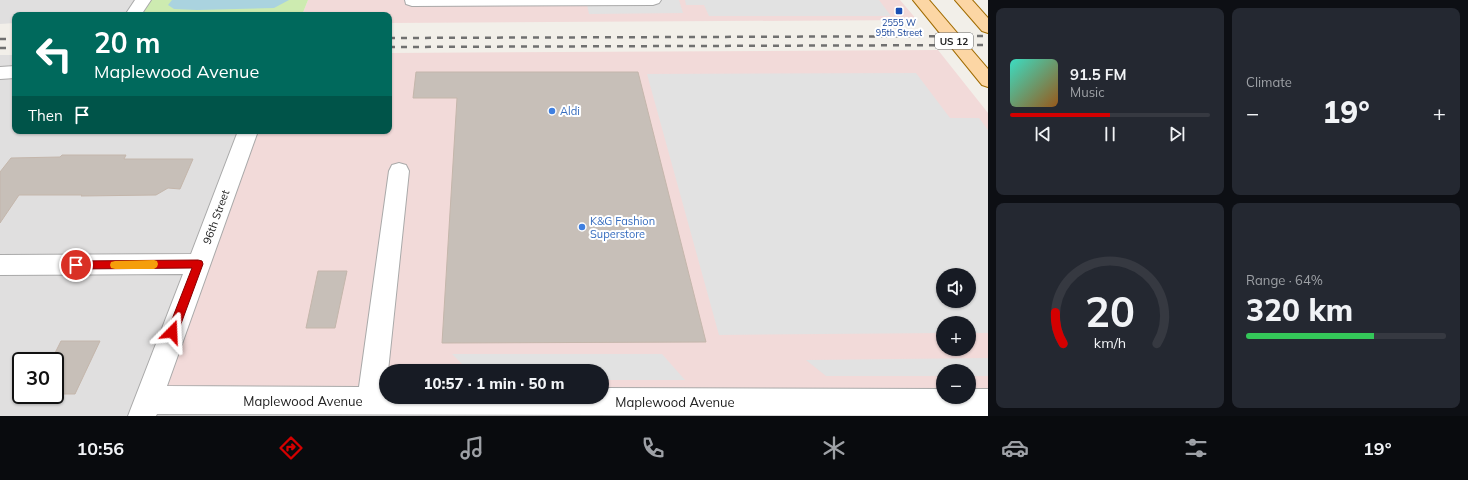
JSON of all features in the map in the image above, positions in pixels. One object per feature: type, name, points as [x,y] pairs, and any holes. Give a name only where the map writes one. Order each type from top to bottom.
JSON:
[{"type":"main road","name":"US 12","points":[[921,0],[988,81]]},
{"type":"main road","name":"US 12","points":[[963,0],[988,28]]},
{"type":"street","points":[[135,12],[143,0]]},
{"type":"street","points":[[412,1],[653,0]]},
{"type":"street","points":[[0,73],[12,72]]},
{"type":"street","name":"96th Street","points":[[144,408],[247,134]]},
{"type":"street","points":[[371,401],[399,171]]},
{"type":"street","points":[[0,265],[198,264]]},
{"type":"street","name":"Maplewood Avenue","points":[[144,408],[371,401],[982,408]]},
{"type":"shaded area","points":[[0,0],[144,0],[136,12],[12,12],[12,23],[0,24]]},
{"type":"shaded area","points":[[308,0],[900,0],[917,20],[392,23],[392,12],[303,12]]},
{"type":"shaded area","points":[[586,0],[679,0],[683,13],[589,14]]},
{"type":"shaded area","points":[[685,0],[879,0],[891,16],[709,16],[704,5],[686,5]]},
{"type":"shaded area","points":[[938,50],[988,113],[988,416],[976,403],[976,364],[936,364],[936,395],[609,394],[609,364],[379,364],[379,393],[157,392],[252,134],[392,134],[392,53]]},
{"type":"shaded area","points":[[0,55],[12,55],[12,134],[254,134],[379,383],[379,404],[609,404],[609,397],[936,397],[936,404],[976,404],[976,395],[987,416],[0,416]]},
{"type":"shaded area","points":[[916,73],[950,118],[979,118],[988,130],[988,333],[976,333],[976,316],[936,316],[936,333],[719,335],[647,74]]},
{"type":"shaded area","points":[[452,354],[662,354],[685,380],[609,380],[609,364],[462,364]]},
{"type":"shaded area","points":[[988,358],[988,376],[976,376],[976,364],[936,364],[936,376],[826,376],[806,360]]},
{"type":"green space","points":[[144,0],[308,0],[303,12],[136,12]]},
{"type":"water","points":[[172,0],[289,0],[274,8],[197,10],[174,9],[168,5]]},
{"type":"building","points":[[416,72],[638,72],[706,342],[442,343],[457,98],[413,98]]},
{"type":"building","points":[[62,155],[126,155],[124,159],[193,159],[180,189],[168,188],[156,195],[19,195],[0,223],[0,172],[11,158],[60,157]]},
{"type":"building","points":[[318,271],[347,271],[335,328],[306,328]]},
{"type":"building","points":[[61,341],[100,341],[75,394],[64,394],[64,352],[56,352]]},
{"type":"railway","points":[[392,38],[988,36]]},
{"type":"railway","points":[[0,39],[12,39]]},
{"type":"railway","points":[[392,47],[988,45]]},
{"type":"railway","points":[[0,48],[12,48]]},
{"type":"slow traffic","points":[[115,265],[154,264]]},
{"type":"place","name":"2555 W 95th Street","points":[[899,11]]},
{"type":"place","name":"Aldi","points":[[552,111]]},
{"type":"place","name":"K&G Fashion Superstore","points":[[582,227]]},
{"type":"route","points":[[76,265],[198,264],[172,332]]}]
